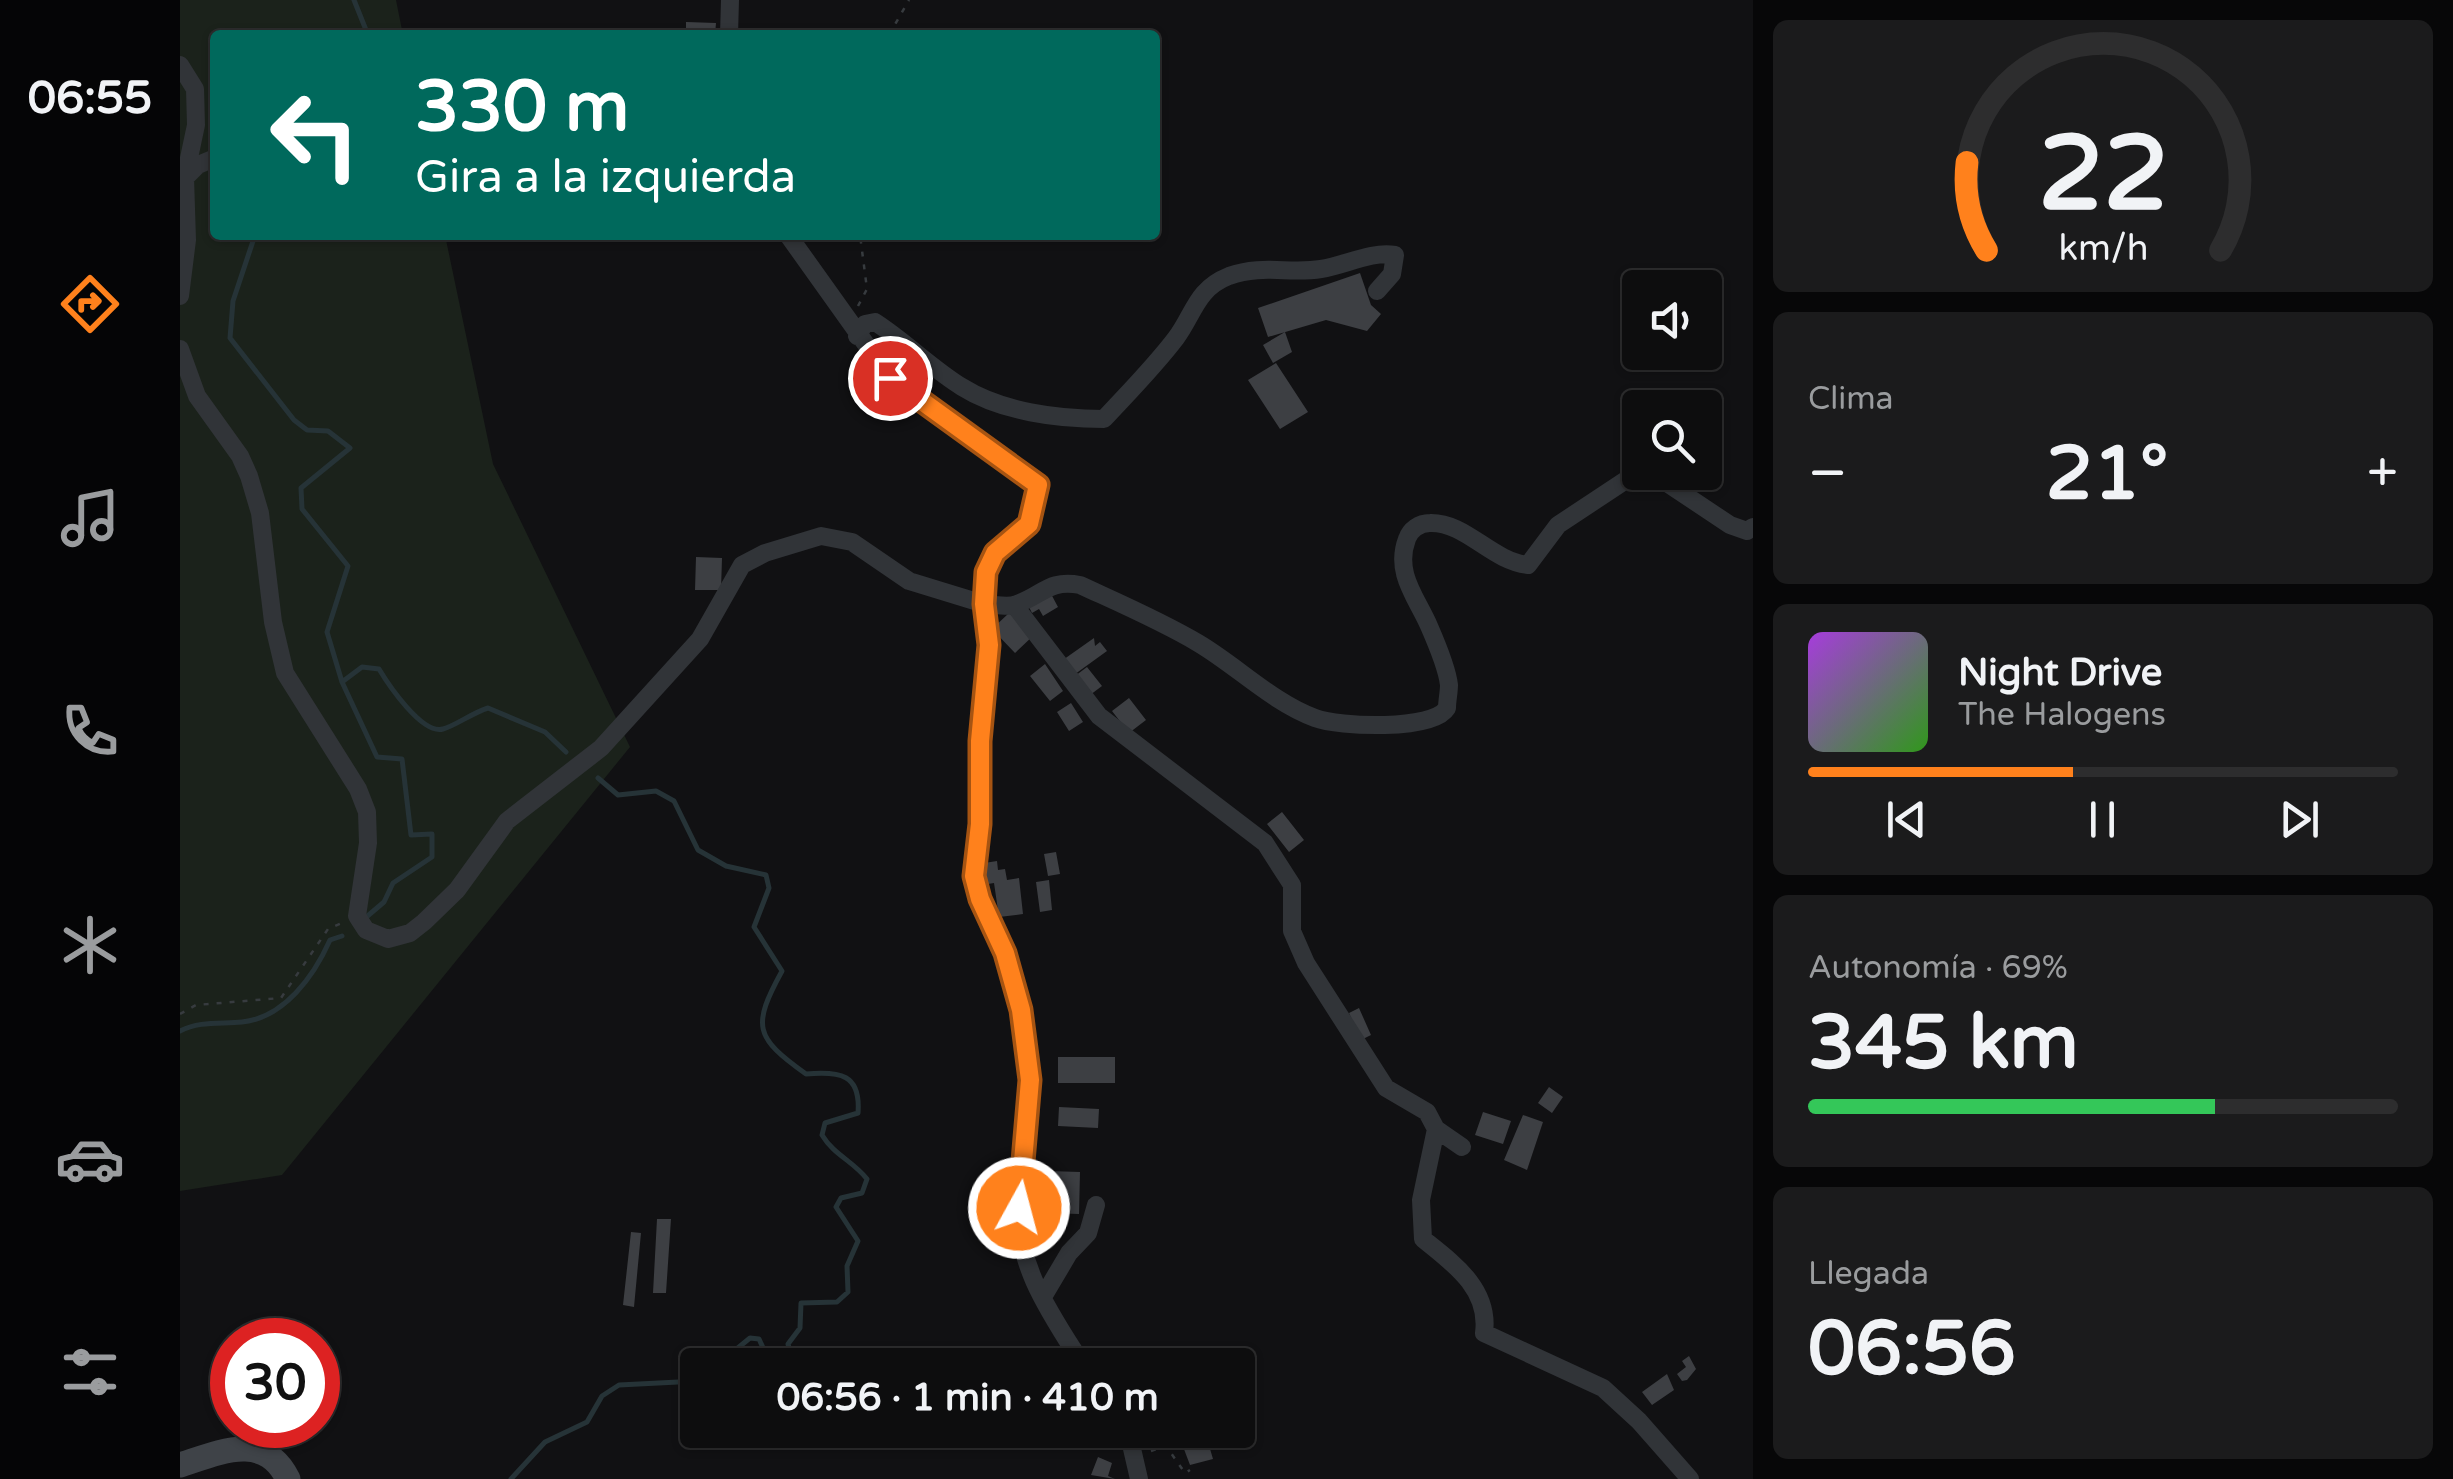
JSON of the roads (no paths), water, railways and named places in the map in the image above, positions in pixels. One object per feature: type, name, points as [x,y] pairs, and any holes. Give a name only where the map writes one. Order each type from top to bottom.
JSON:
[{"type":"street","points":[[728,30],[730,0]]},
{"type":"street","points":[[180,65],[195,89],[196,125],[185,177],[187,240],[180,296]]},
{"type":"street","points":[[185,177],[210,160]]},
{"type":"street","points":[[791,240],[890,378],[1038,485],[1029,524],[995,553],[986,572],[984,604],[989,645],[974,876],[980,899],[1005,953],[1021,1010],[1030,1108],[1019,1208],[1022,1253],[1042,1297],[1073,1348]]},
{"type":"street","points":[[853,331],[876,322],[932,367],[995,404],[1104,420],[1179,334],[1188,312],[1210,286],[1230,276],[1272,267],[1315,270],[1361,261],[1378,252],[1395,255],[1392,274],[1377,290]]},
{"type":"street","points":[[180,349],[197,396],[250,476],[260,512],[273,622],[285,674],[358,789],[367,812],[368,843],[357,916],[366,930],[388,938],[410,933],[424,922],[457,890],[507,822],[601,748],[700,638],[742,565],[821,536],[852,542],[909,581],[984,604],[1015,606],[1040,590],[1065,582],[1080,585],[1197,642],[1318,720],[1383,725],[1434,720],[1447,708],[1449,684],[1404,569],[1403,550],[1408,533],[1419,525],[1432,522],[1460,531],[1501,558],[1528,566],[1558,525],[1629,478],[1646,476],[1660,479],[1739,529],[1753,527]]},
{"type":"street","points":[[1015,606],[1100,716],[1266,843],[1292,885],[1292,932],[1306,963],[1386,1088],[1427,1112],[1436,1129],[1462,1147]]},
{"type":"street","points":[[1436,1129],[1421,1200],[1422,1239],[1478,1292],[1484,1308],[1484,1333],[1604,1388],[1690,1479]]},
{"type":"street","points":[[1042,1297],[1068,1253],[1088,1233],[1096,1205]]},
{"type":"street","points":[[180,1465],[243,1448],[261,1451],[281,1464],[288,1479]]},
{"type":"street","points":[[1132,1448],[1139,1479]]},
{"type":"waterway","points":[[354,0],[366,30]]},
{"type":"waterway","points":[[253,240],[233,301],[230,338],[294,420],[307,430],[328,431],[350,448],[301,488],[302,509],[348,566],[327,632],[342,682],[377,757],[402,759],[411,835],[432,834],[432,857],[393,883],[384,902],[364,919]]},
{"type":"waterway","points":[[342,682],[362,667],[379,669],[416,717],[435,729],[488,708],[545,732],[566,752]]},
{"type":"waterway","points":[[598,778],[618,795],[656,791],[674,801],[698,850],[726,866],[766,875],[769,888],[754,927],[782,971],[766,1005],[763,1029],[776,1050],[806,1074],[838,1075],[856,1090],[858,1113],[825,1123],[822,1135],[867,1179],[862,1193],[841,1198],[836,1207],[858,1241],[847,1266],[848,1292],[837,1302],[801,1303],[800,1328],[789,1348]]},
{"type":"waterway","points":[[180,1031],[202,1024],[242,1022],[271,1013],[306,981],[330,940],[342,936]]},
{"type":"waterway","points":[[738,1348],[750,1338],[759,1339],[763,1348]]},
{"type":"waterway","points":[[511,1479],[545,1442],[587,1422],[602,1396],[619,1385],[680,1382]]}]
